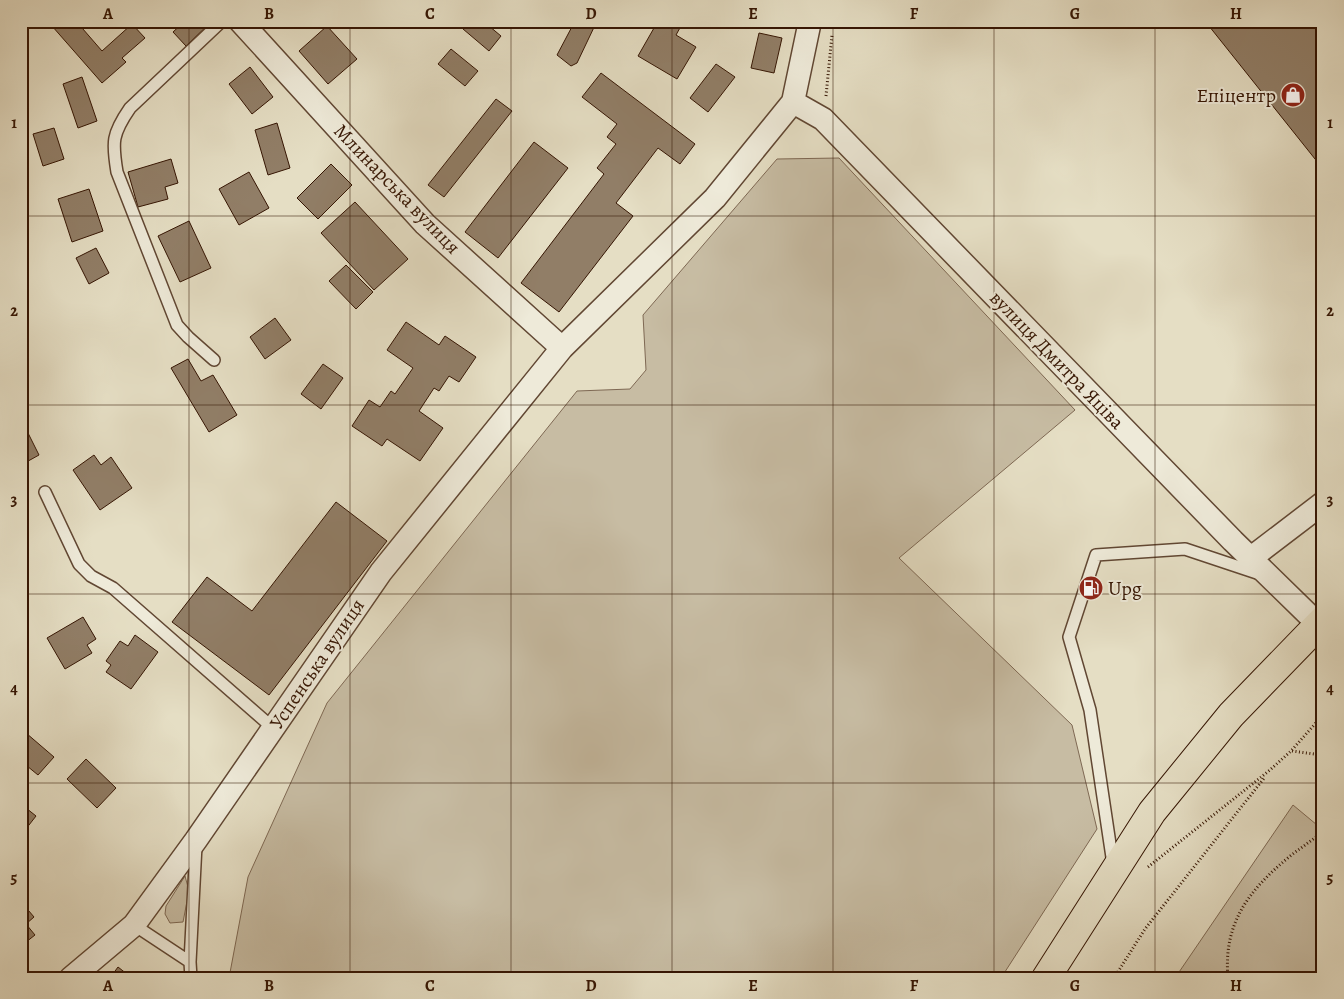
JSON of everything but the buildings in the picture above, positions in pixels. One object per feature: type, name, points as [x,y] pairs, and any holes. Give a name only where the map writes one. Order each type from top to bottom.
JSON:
[{"type":"highway","points":[[1046,978],[1152,812],[1231,715],[1320,622]]},
{"type":"street","name":"Млинарська вулиця","points":[[240,21],[425,224],[562,348]]},
{"type":"street","points":[[793,102],[810,21]]},
{"type":"street","name":"Успенська вулиця","points":[[71,978],[134,924],[196,840],[381,572],[562,348],[715,198],[793,102]]},
{"type":"street","name":"вулиця Дмитра Яціва","points":[[793,102],[823,119],[1269,577],[1320,622]]},
{"type":"street","points":[[1251,558],[1323,503]]},
{"type":"lane","points":[[214,360],[177,325],[117,172],[113,147],[118,125],[130,108],[222,21]]},
{"type":"lane","points":[[45,492],[79,564],[91,576],[113,588],[273,728]]},
{"type":"lane","points":[[1114,870],[1090,710],[1069,637],[1096,555],[1185,550],[1269,577]]},
{"type":"lane","points":[[191,978],[190,962],[196,840]]},
{"type":"lane","points":[[134,924],[190,962]]},
{"type":"path","points":[[823,119],[833,31]]},
{"type":"path","points":[[1146,869],[1270,770],[1291,751],[1323,715]]},
{"type":"path","points":[[1291,751],[1323,757]]},
{"type":"path","points":[[1114,978],[1145,929],[1270,770]]},
{"type":"path","points":[[1228,978],[1227,958],[1229,940],[1239,912],[1250,896],[1266,879],[1289,857],[1323,831]]},
{"type":"shaded area","points":[[839,158],[1075,410],[899,558],[1072,725],[1097,829],[1001,978],[229,978],[248,877],[327,703],[577,391],[630,389],[646,370],[643,315],[777,159]]},
{"type":"shaded area","points":[[1293,805],[1323,830],[1323,978],[1175,978]]},
{"type":"shaded area","points":[[185,876],[189,891],[183,922],[170,923],[165,914],[166,906]]},
{"type":"place","name":"Епіцентр","points":[[1293,95]]},
{"type":"place","name":"Upg","points":[[1091,588]]}]
